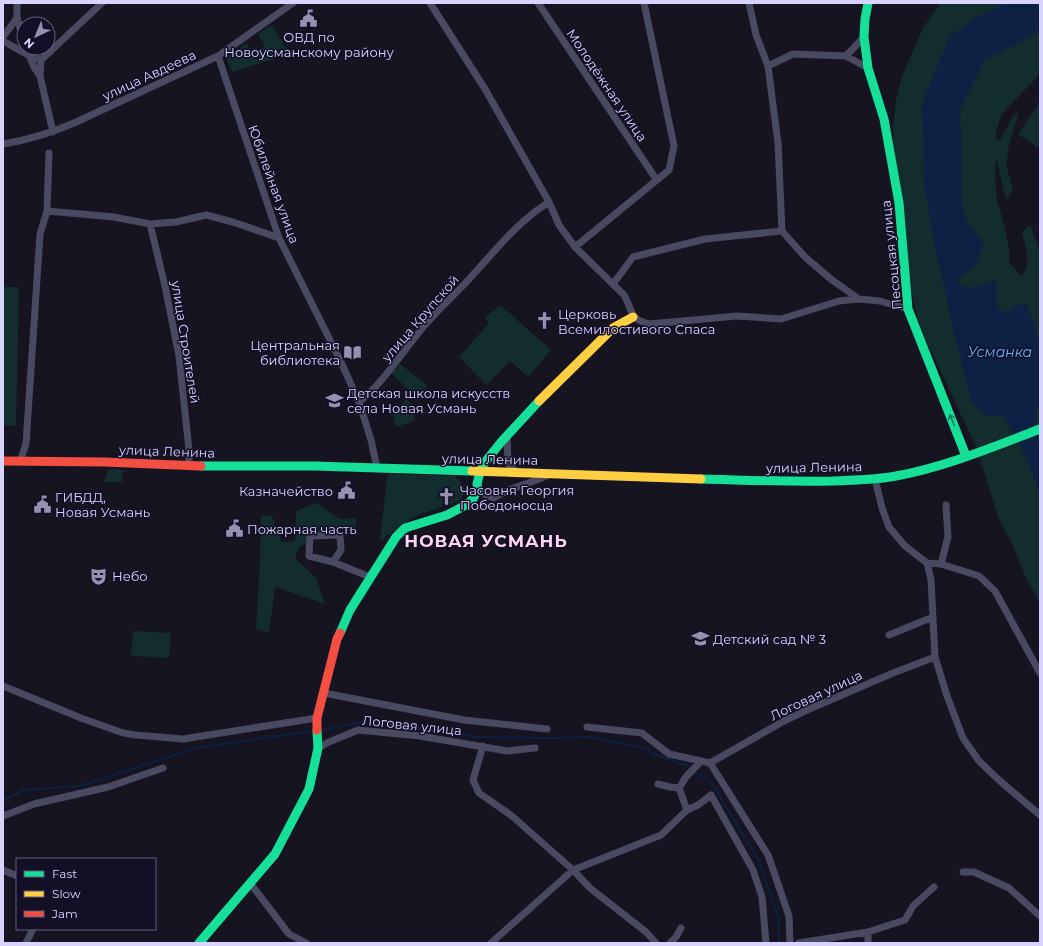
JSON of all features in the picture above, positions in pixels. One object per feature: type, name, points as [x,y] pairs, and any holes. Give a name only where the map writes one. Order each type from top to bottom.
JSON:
[{"type":"street","points":[[17,3],[17,16]]},
{"type":"street","points":[[53,132],[40,76],[41,60],[102,3]]},
{"type":"street","name":"улица Авдеева","points":[[3,144],[23,141],[74,124],[218,56],[293,3]]},
{"type":"street","points":[[430,3],[485,89],[549,202],[559,225],[575,247],[624,295],[630,305],[633,317],[639,322],[650,324],[737,316],[781,319],[839,302],[859,299],[880,300],[909,311]]},
{"type":"street","name":"Молодёжная улица","points":[[538,3],[656,180]]},
{"type":"street","points":[[575,247],[669,170],[674,146],[644,3]]},
{"type":"street","points":[[749,3],[756,35],[768,66],[778,143],[782,231],[806,257],[832,280],[859,299]]},
{"type":"street","name":"Песоцкая улица","points":[[868,3],[864,38],[868,68],[884,119],[898,203],[909,311],[970,455]]},
{"type":"street","points":[[3,37],[16,19]]},
{"type":"street","points":[[846,56],[864,38]]},
{"type":"street","points":[[3,41],[16,47]]},
{"type":"street","points":[[768,66],[793,54],[846,56],[868,68]]},
{"type":"street","points":[[29,56],[40,76]]},
{"type":"street","points":[[34,56],[41,60]]},
{"type":"street","name":"Юбилейная улица","points":[[218,56],[279,238],[339,357],[359,402]]},
{"type":"street","points":[[20,461],[26,444],[40,234],[47,212],[49,153]]},
{"type":"street","name":"улица Крупской","points":[[359,402],[372,392],[421,330],[520,223],[549,202]]},
{"type":"street","points":[[47,212],[114,217],[150,224],[176,222],[206,215],[233,222],[279,238]]},
{"type":"street","name":"улица Строителей","points":[[150,224],[165,286],[179,356],[189,450],[189,465]]},
{"type":"street","points":[[613,284],[633,257],[705,239],[782,231]]},
{"type":"street","points":[[204,941],[275,854],[309,789],[318,748],[317,718],[337,639],[350,610],[396,538],[405,528],[448,515],[466,505],[473,499],[478,489],[477,484],[480,472],[485,462],[507,436],[540,400],[613,328],[633,317]]},
{"type":"street","points":[[359,402],[371,440],[377,468]]},
{"type":"street","name":"улица Ленина","points":[[3,461],[377,468],[801,482],[875,479],[914,472],[970,455],[1040,430]]},
{"type":"street","points":[[507,436],[508,463],[517,473]]},
{"type":"street","points":[[478,489],[486,495],[494,498],[503,492],[540,480],[551,474]]},
{"type":"street","points":[[875,479],[882,508],[889,527],[905,546],[926,563],[931,580],[935,657],[947,696],[964,738],[979,761],[1040,815]]},
{"type":"street","points":[[941,564],[948,537],[946,505]]},
{"type":"street","points":[[333,562],[341,550],[340,535],[310,536],[309,556],[333,562],[370,577]]},
{"type":"street","points":[[926,563],[941,564],[979,576],[995,591],[1040,674]]},
{"type":"street","points":[[889,635],[933,617]]},
{"type":"street","name":"Логовая улица","points":[[710,763],[784,721],[807,710],[893,673],[935,657]]},
{"type":"street","points":[[3,686],[81,718],[123,733],[136,735],[183,739],[317,718]]},
{"type":"street","points":[[324,693],[464,720],[547,729]]},
{"type":"street","points":[[587,727],[642,733],[669,754],[710,763],[768,855],[789,916],[790,943]]},
{"type":"street","name":"Логовая улица","points":[[318,748],[358,730],[420,736],[507,751],[535,748]]},
{"type":"street","points":[[483,746],[473,780],[479,793],[512,816],[573,870],[590,888],[646,932],[656,943]]},
{"type":"street","points":[[679,788],[686,777],[701,761]]},
{"type":"street","points":[[3,816],[34,804],[108,787],[163,768]]},
{"type":"street","points":[[658,784],[679,788]]},
{"type":"street","points":[[679,788],[687,810]]},
{"type":"street","points":[[490,943],[573,870],[661,835],[687,810],[698,805],[711,795],[753,870],[762,897],[766,943]]},
{"type":"street","points":[[3,870],[16,876]]},
{"type":"street","points":[[963,872],[974,872],[1009,888],[1040,916]]},
{"type":"street","points":[[250,883],[289,934],[306,943]]},
{"type":"street","points":[[799,943],[868,932],[905,920],[913,906],[934,887]]},
{"type":"street","points":[[670,943],[676,937],[681,928]]},
{"type":"street","points":[[26,943],[32,930]]},
{"type":"street","points":[[868,932],[868,943]]},
{"type":"green space","points":[[940,3],[1040,3],[1040,74],[1001,115],[996,133],[996,139],[1001,139],[1012,117],[1019,111],[1009,146],[1006,164],[1013,191],[1006,199],[996,157],[995,174],[997,201],[1004,224],[1009,249],[1009,262],[1021,276],[1027,266],[1027,255],[1022,232],[1030,225],[1040,251],[1040,602],[1026,578],[1012,543],[999,520],[977,449],[925,338],[917,316],[911,289],[894,161],[893,128],[896,100],[902,76],[923,28]]},
{"type":"green space","points":[[272,25],[290,54],[232,72],[226,58],[246,43],[254,54],[265,46],[258,34]]},
{"type":"green space","points":[[1040,102],[1040,149],[1018,134]]},
{"type":"green space","points":[[3,287],[19,287],[16,426],[3,425]]},
{"type":"green space","points":[[500,305],[551,350],[528,377],[510,361],[486,385],[459,357],[489,323],[485,318]]},
{"type":"green space","points":[[400,364],[427,385],[418,399],[391,373]]},
{"type":"green space","points":[[406,399],[415,406],[414,421],[396,427],[393,415]]},
{"type":"green space","points":[[109,469],[126,470],[126,472],[122,473],[122,482],[104,482]]},
{"type":"green space","points":[[390,474],[455,476],[465,490],[459,501],[416,516],[380,541],[387,477]]},
{"type":"green space","points":[[316,503],[340,519],[356,518],[355,529],[308,533],[306,544],[299,547],[295,558],[316,578],[325,604],[275,587],[269,633],[256,629],[261,515],[272,516],[281,542],[295,541],[296,511]]},
{"type":"green space","points":[[133,631],[171,633],[169,658],[131,656]]},
{"type":"water","name":"Усманка","points":[[1007,3],[1040,3],[1040,31],[984,61],[960,110],[962,163],[961,201],[967,222],[984,245],[973,269],[956,280],[964,288],[983,286],[996,279],[997,308],[1007,313],[1025,301],[1036,329],[1040,345],[1040,407],[1035,410],[1040,457],[1040,493],[1023,451],[1003,415],[989,417],[972,403],[957,345],[934,242],[925,189],[922,104],[950,36],[979,16]]},
{"type":"waterway","points":[[322,730],[362,722],[480,737],[590,737],[644,748],[657,755],[688,766]]},
{"type":"waterway","points":[[3,800],[24,790],[80,786],[196,748],[312,731]]},
{"type":"waterway","points":[[695,772],[711,782],[759,861],[779,919],[779,943]]},
{"type":"traffic: fast","points":[[868,3],[864,37],[868,68],[884,119],[899,203],[908,309],[966,456]]},
{"type":"traffic: fast","points":[[340,633],[350,610],[396,537],[405,528],[447,515],[466,505],[473,499],[478,489],[477,484],[480,472],[485,462],[539,401]]},
{"type":"traffic: fast","points":[[701,479],[832,481],[864,480],[888,477],[951,462],[1040,429]]},
{"type":"traffic: fast","points":[[201,466],[315,466],[472,471]]},
{"type":"traffic: fast","points":[[199,943],[275,854],[309,789],[318,748],[317,730]]},
{"type":"traffic: slow","points":[[539,401],[613,328],[633,317]]},
{"type":"traffic: slow","points":[[472,471],[701,479]]},
{"type":"traffic: jam","points":[[3,461],[104,462],[201,466]]},
{"type":"traffic: jam","points":[[317,730],[317,718],[337,639],[340,633]]},
{"type":"place","name":"ОВД по Новоусманскому району","points":[[309,18]]},
{"type":"place","name":"Церковь Всемилостивого Спаса","points":[[545,321]]},
{"type":"place","name":"Центральная библиотека","points":[[353,352]]},
{"type":"place","name":"Детская школа искусств села Новая Усмань","points":[[334,400]]},
{"type":"place","name":"Казначейство","points":[[346,491]]},
{"type":"place","name":"Часовня Георгия Победоносца","points":[[447,497]]},
{"type":"place","name":"ГИБДД, Новая Усмань","points":[[42,504]]},
{"type":"place","name":"Пожарная часть","points":[[234,529]]},
{"type":"place","name":"Небо","points":[[99,576]]},
{"type":"place","name":"Детский сад № 3","points":[[700,639]]},
{"type":"district","name":"НОВАЯ УСМАНЬ","points":[[486,541]]}]
